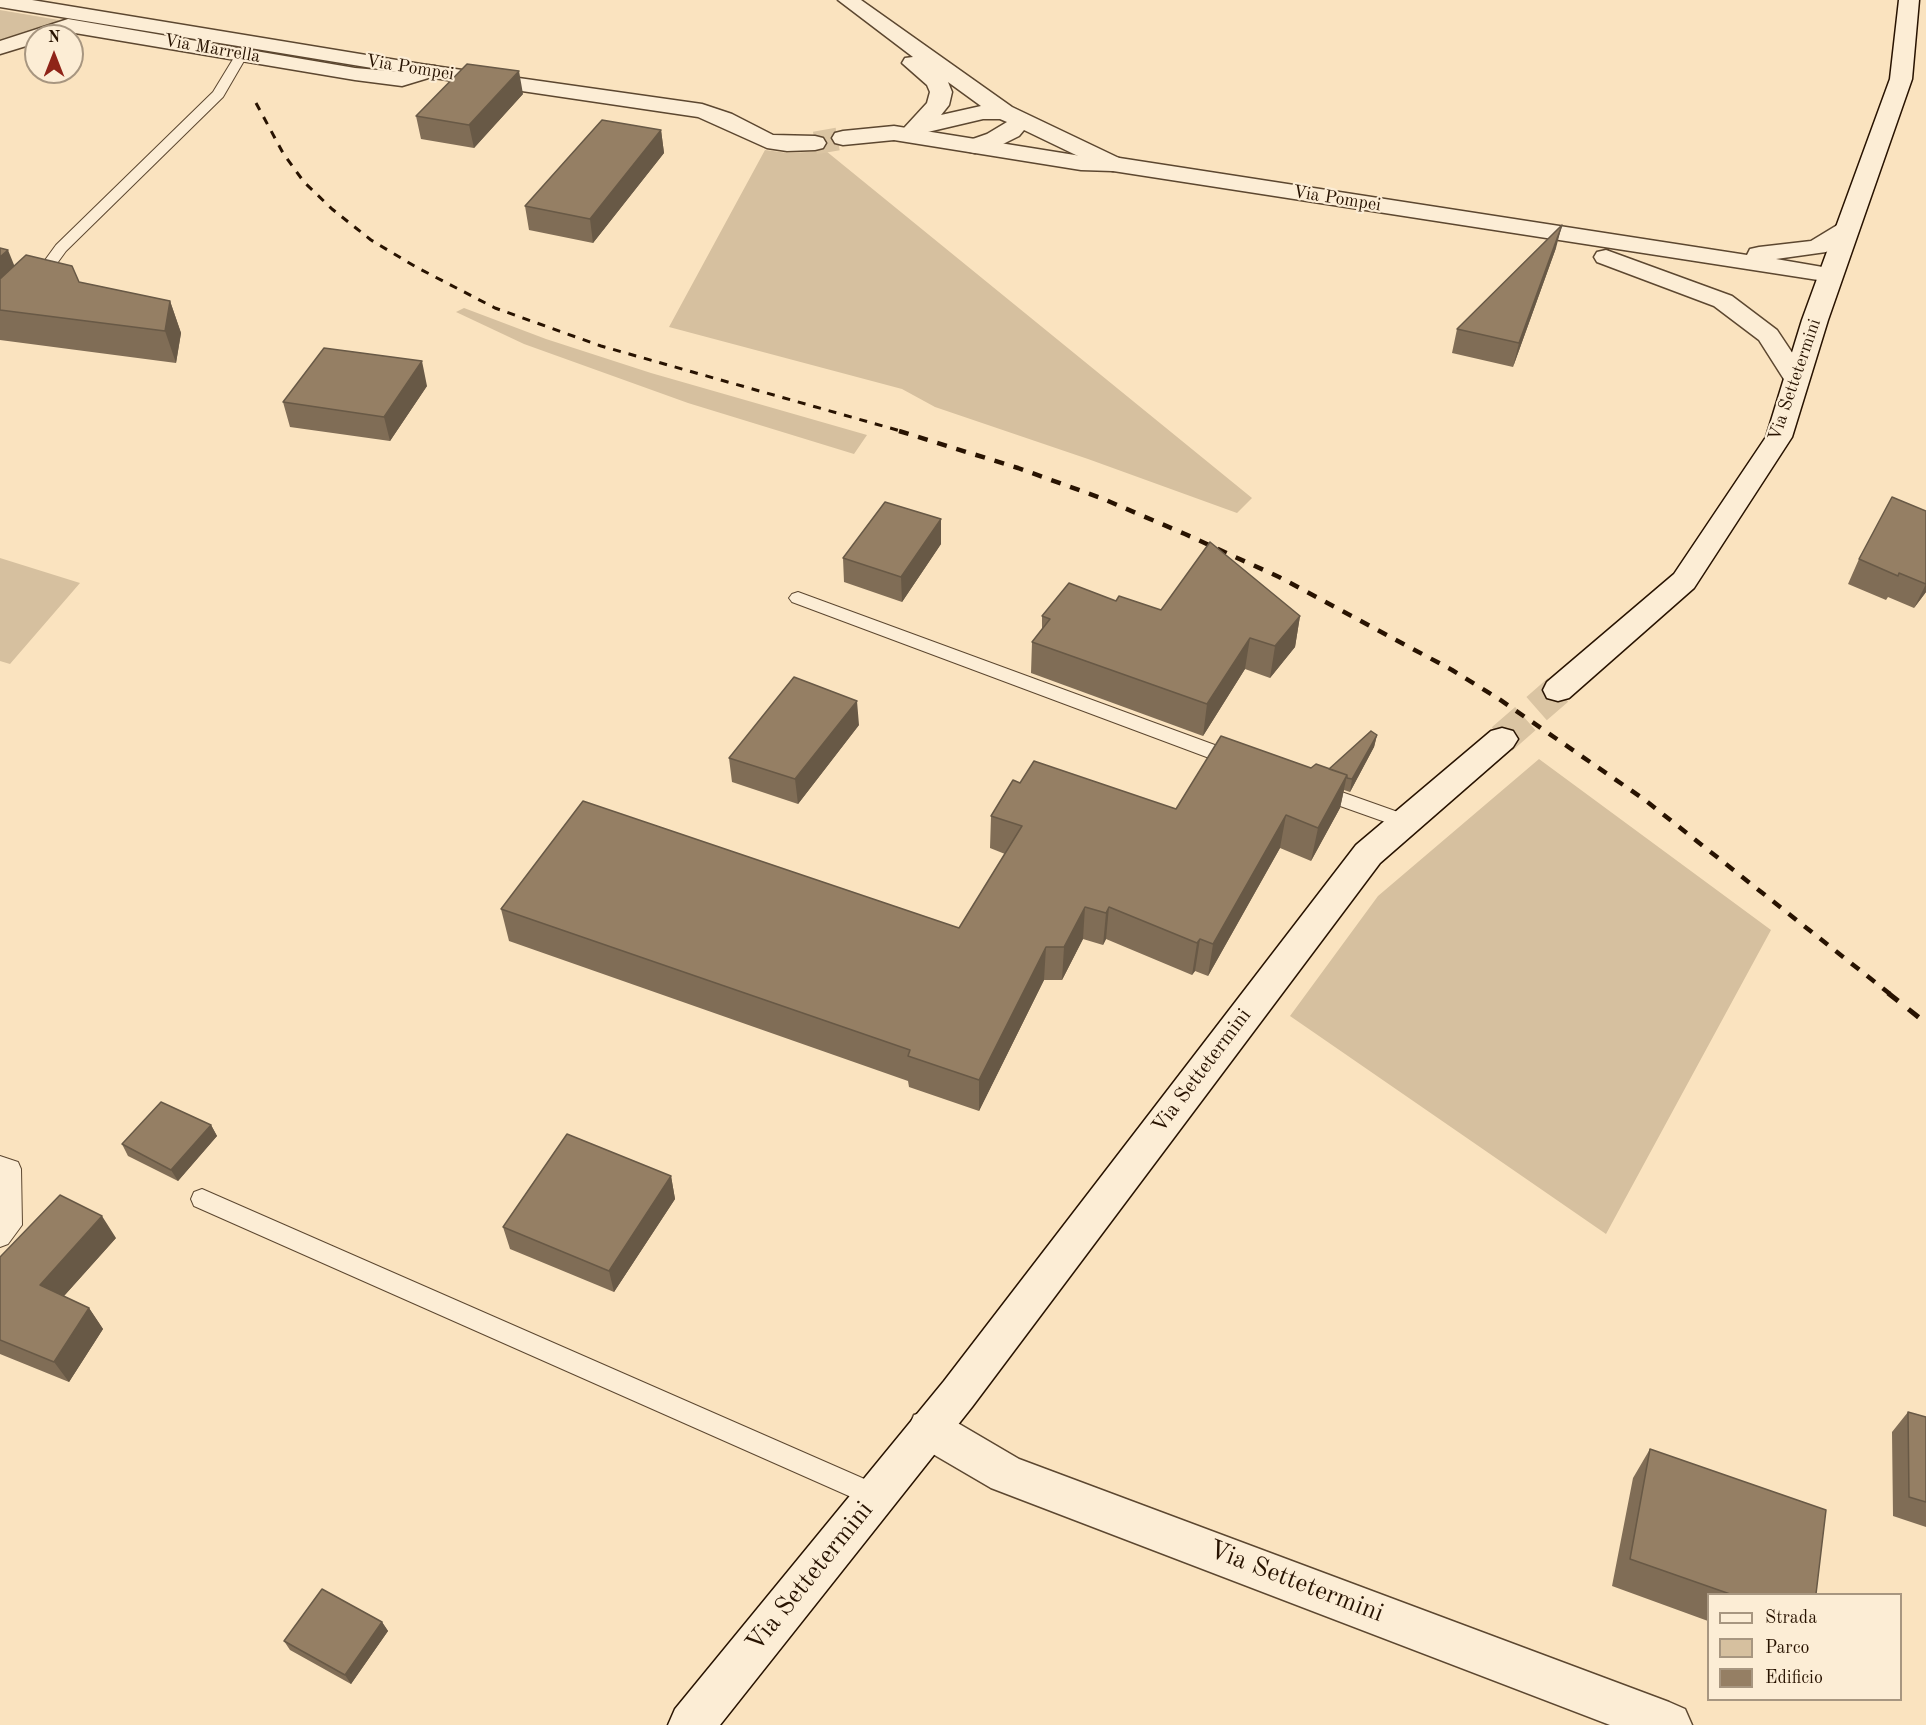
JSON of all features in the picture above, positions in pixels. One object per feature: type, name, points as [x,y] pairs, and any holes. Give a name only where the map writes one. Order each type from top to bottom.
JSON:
[{"type":"street","name":"Via Settetermini","points":[[1558,690],[1684,581],[1779,437],[1796,378],[1831,275],[1901,79],[1909,0]]},
{"type":"street","name":"Via Pompei","points":[[0,1],[427,71],[702,111],[718,116],[767,141],[787,144],[815,143]]},
{"type":"street","points":[[862,10],[1012,117],[1113,164]]},
{"type":"street","points":[[862,10],[892,47],[938,82],[941,92],[938,105],[917,127]]},
{"type":"street","name":"Via Marrella","points":[[0,48],[68,25],[355,74],[402,79],[427,71]]},
{"type":"street","points":[[894,133],[983,112],[1012,117]]},
{"type":"street","points":[[975,146],[1011,131],[1012,117]]},
{"type":"street","name":"Via Pompei","points":[[843,138],[894,133],[1081,163],[1113,164],[1831,275]]},
{"type":"street","points":[[1525,229],[1645,270],[1724,301],[1768,335],[1796,378]]},
{"type":"street","points":[[1709,257],[1752,255],[1818,247],[1847,230]]},
{"type":"street","name":"Via Settetermini","points":[[690,1725],[929,1429],[1368,854],[1502,739]]},
{"type":"street","name":"Via Settetermini","points":[[929,1429],[1006,1473],[1669,1725]]},
{"type":"lane","points":[[0,312],[45,270],[61,248],[218,94],[242,54]]},
{"type":"lane","points":[[798,598],[1248,765]]},
{"type":"lane","points":[[1304,785],[1405,822]]},
{"type":"lane","points":[[0,1165],[9,1168],[11,1225],[0,1237]]},
{"type":"lane","points":[[202,1199],[876,1496]]},
{"type":"green space","points":[[0,10],[59,20],[54,24],[24,24],[24,35],[0,43]]},
{"type":"green space","points":[[765,150],[788,153],[826,151],[1252,498],[1237,513],[935,407],[902,389],[669,327]]},
{"type":"green space","points":[[464,308],[546,339],[651,373],[867,435],[854,454],[688,403],[524,344],[456,312]]},
{"type":"green space","points":[[0,558],[80,583],[10,664],[0,661]]},
{"type":"green space","points":[[1539,759],[1771,930],[1606,1234],[1290,1016],[1378,896]]},
{"type":"building","points":[[467,64],[519,71],[469,125],[416,116]]},
{"type":"building","points":[[602,120],[661,130],[590,219],[525,206]]},
{"type":"building","points":[[1562,225],[1519,343],[1457,329]]},
{"type":"building","points":[[0,248],[8,250],[0,257]]},
{"type":"building","points":[[26,255],[72,266],[79,282],[170,301],[165,331],[0,310],[0,279]]},
{"type":"building","points":[[324,348],[422,361],[384,417],[283,402]]},
{"type":"building","points":[[1892,497],[1926,511],[1926,584],[1899,573],[1898,576],[1859,559]]},
{"type":"building","points":[[885,502],[941,519],[901,577],[843,558]]},
{"type":"building","points":[[1210,542],[1300,616],[1275,646],[1250,638],[1207,704],[1032,642],[1050,619],[1042,616],[1069,583],[1116,601],[1119,596],[1161,610]]},
{"type":"building","points":[[794,677],[857,701],[795,779],[729,758]]},
{"type":"building","points":[[1371,731],[1377,735],[1352,779],[1329,769]]},
{"type":"building","points":[[1221,736],[1311,768],[1316,764],[1347,775],[1318,828],[1286,815],[1213,944],[1200,939],[1197,943],[1109,907],[1106,913],[1085,907],[1064,947],[1046,947],[979,1080],[908,1056],[910,1050],[501,909],[583,801],[959,928],[1022,826],[991,816],[1013,780],[1020,783],[1034,761],[1176,809]]},
{"type":"building","points":[[161,1102],[211,1125],[171,1170],[122,1144]]},
{"type":"building","points":[[567,1134],[671,1176],[609,1271],[503,1227]]},
{"type":"building","points":[[60,1195],[102,1216],[40,1285],[89,1308],[54,1362],[0,1340],[0,1257]]},
{"type":"building","points":[[1908,1412],[1926,1417],[1926,1502],[1909,1497]]},
{"type":"building","points":[[1650,1449],[1826,1510],[1816,1593],[1727,1593],[1630,1559]]},
{"type":"building","points":[[322,1589],[382,1622],[345,1675],[284,1641]]},
{"type":"tunnel","points":[[815,143],[843,138]]},
{"type":"tunnel","points":[[1502,739],[1558,690]]},
{"type":"railway","points":[[256,103],[283,153],[304,182],[332,209],[371,240],[416,267],[495,308],[601,346],[904,432]]},
{"type":"railway","points":[[899,431],[1018,468],[1101,498],[1185,534],[1279,577],[1452,670],[1499,699],[1645,800],[1890,994]]},
{"type":"railway","points":[[1888,993],[1926,1023]]}]
